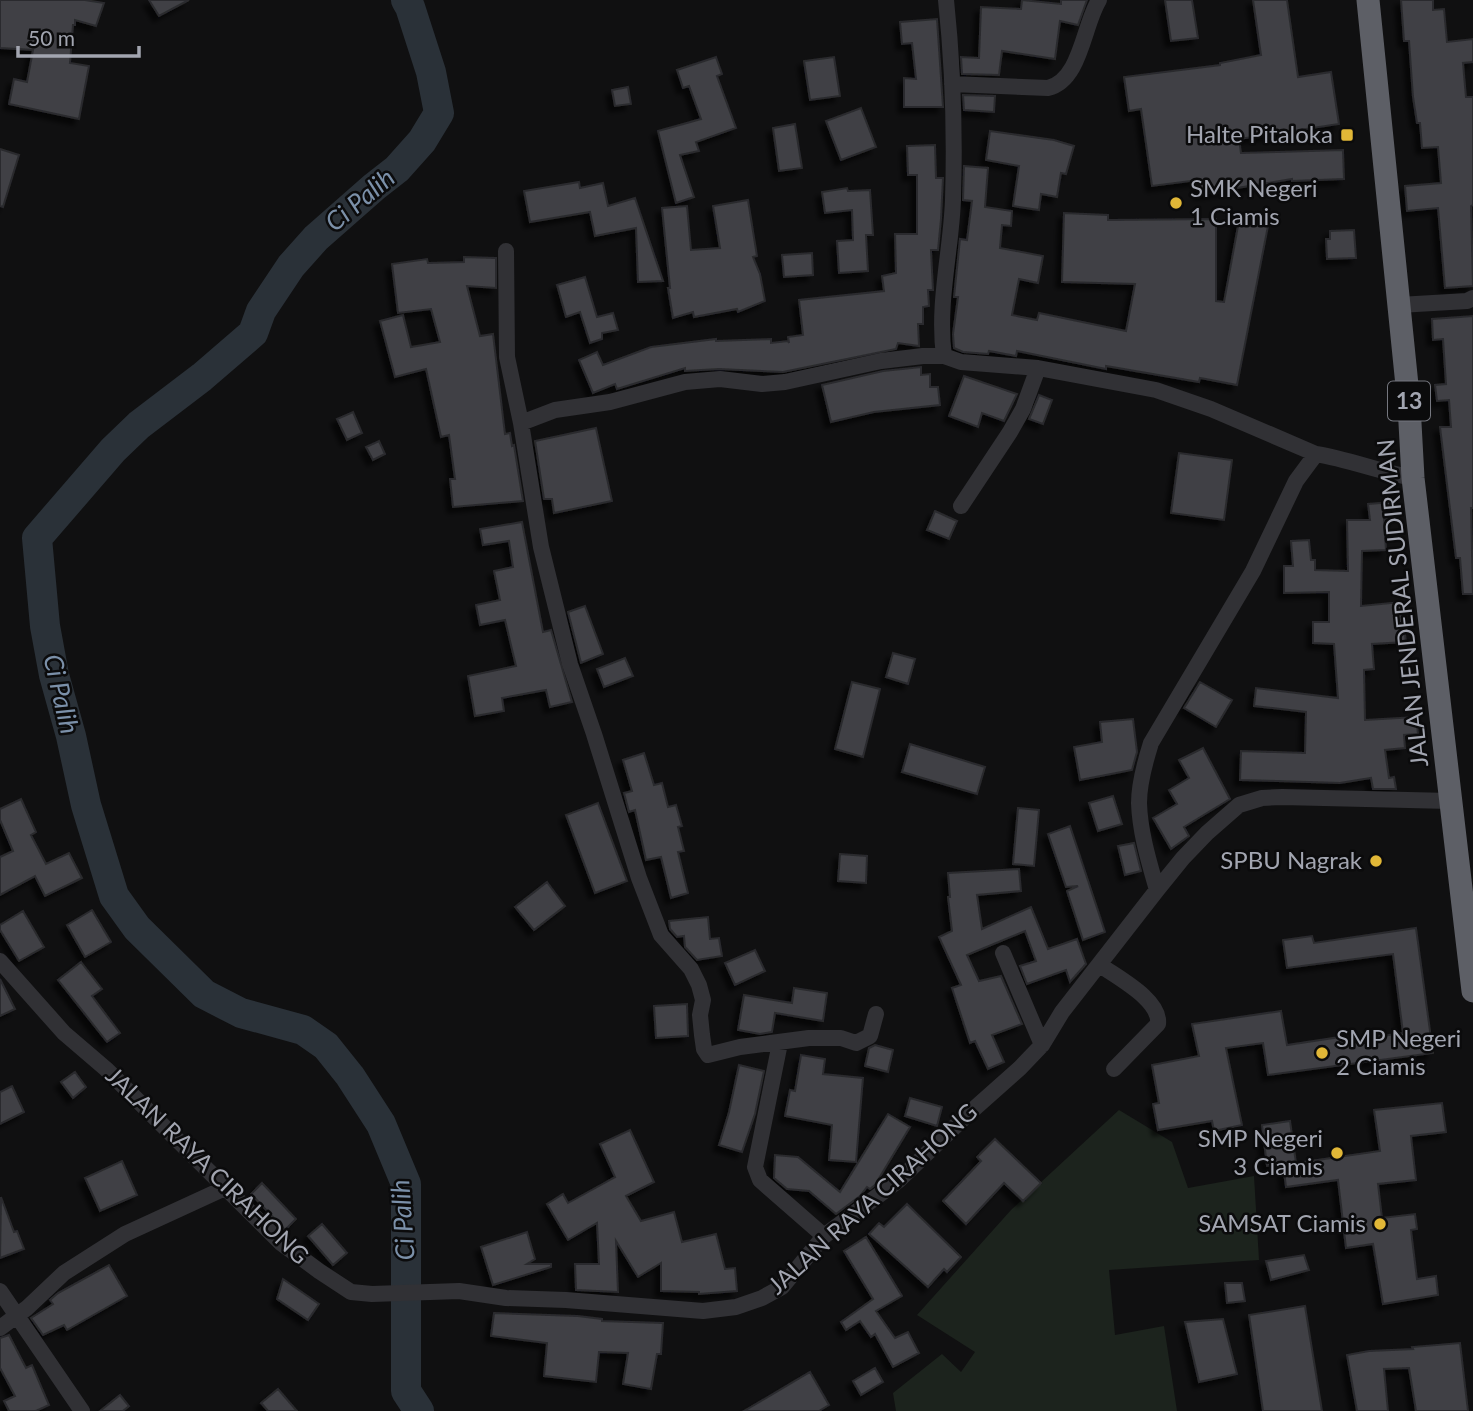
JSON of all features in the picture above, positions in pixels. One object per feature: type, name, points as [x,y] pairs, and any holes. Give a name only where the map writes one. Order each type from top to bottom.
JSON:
[{"type":"highway","name":"JALAN JENDERAL SUDIRMAN","points":[[1368,0],[1409,405],[1413,478],[1450,801],[1467,881],[1473,991]]},
{"type":"street","points":[[944,356],[942,332],[953,199],[952,84],[946,0]]},
{"type":"street","points":[[952,84],[1030,88],[1057,86],[1070,72],[1099,0]]},
{"type":"street","points":[[506,251],[507,357],[521,423],[541,547],[570,664],[622,827],[661,934],[691,969],[699,985],[703,1000],[700,1015],[704,1049],[708,1055],[715,1055],[740,1047],[809,1038],[841,1038],[856,1043],[870,1035],[876,1014]]},
{"type":"street","points":[[1399,305],[1467,301],[1473,298]]},
{"type":"street","points":[[521,423],[555,410],[610,402],[685,382],[720,379],[762,384],[785,382],[881,361],[944,356],[961,362],[1038,368],[1156,390],[1315,454],[1331,456],[1379,472],[1413,478]]},
{"type":"street","points":[[961,506],[1023,409],[1038,368]]},
{"type":"street","points":[[1157,890],[1143,837],[1139,802],[1151,743],[1253,571],[1296,481],[1315,454]]},
{"type":"street","name":"JALAN RAYA CIRAHONG","points":[[0,961],[64,1033],[106,1069],[281,1243],[351,1292],[372,1294],[459,1291],[506,1298],[702,1311],[736,1307],[762,1298],[782,1287],[824,1236],[899,1180],[1042,1045],[1062,1012],[1183,858],[1238,805],[1262,798],[1282,797],[1450,801]]},
{"type":"street","points":[[1003,953],[1042,1045]]},
{"type":"street","points":[[1100,965],[1152,1003],[1159,1016],[1158,1024],[1114,1069]]},
{"type":"street","points":[[780,1043],[755,1167],[760,1180],[824,1236]]},
{"type":"street","points":[[0,1328],[64,1273],[125,1234],[225,1188]]},
{"type":"street","points":[[0,1291],[82,1411]]},
{"type":"shaded area","points":[[1119,1110],[1172,1142],[1188,1188],[1254,1176],[1259,1260],[1109,1270],[1115,1335],[1164,1326],[1177,1411],[896,1411],[893,1393],[942,1354],[961,1372],[975,1352],[917,1315],[1011,1210]]},
{"type":"building","points":[[0,0],[85,0],[104,3],[96,26],[75,20],[73,25],[70,63],[89,66],[79,119],[9,104],[14,79],[27,82],[33,50],[0,48]]},
{"type":"building","points":[[149,0],[189,0],[159,16]]},
{"type":"building","points":[[1022,0],[1061,4],[1061,0],[1087,0],[1078,25],[1060,21],[1055,59],[1002,51],[999,75],[962,74],[961,57],[979,58],[981,7],[1021,9]]},
{"type":"building","points":[[1165,0],[1192,0],[1198,38],[1171,41]]},
{"type":"building","points":[[1253,0],[1287,0],[1298,77],[1331,72],[1339,124],[1239,139],[1241,153],[1343,150],[1344,179],[1292,179],[1200,194],[1198,180],[1152,186],[1141,109],[1129,111],[1124,77],[1220,65],[1261,55]]},
{"type":"building","points":[[1401,0],[1433,0],[1433,10],[1444,9],[1447,42],[1473,39],[1473,62],[1463,63],[1466,97],[1473,97],[1473,286],[1445,288],[1438,208],[1407,211],[1405,186],[1441,183],[1438,147],[1422,148],[1420,123],[1417,123],[1413,97],[1409,41],[1404,41]]},
{"type":"building","points":[[937,19],[943,107],[904,107],[904,78],[916,79],[912,43],[902,44],[900,22]]},
{"type":"building","points":[[716,57],[722,74],[717,76],[736,128],[696,142],[699,151],[680,155],[694,197],[676,203],[658,131],[701,119],[689,86],[683,88],[677,70]]},
{"type":"building","points":[[834,57],[840,96],[810,100],[804,61]]},
{"type":"building","points":[[628,87],[631,104],[615,106],[612,90]]},
{"type":"building","points":[[963,95],[995,96],[994,112],[964,110]]},
{"type":"building","points":[[861,108],[876,147],[841,160],[826,121]]},
{"type":"building","points":[[795,124],[802,168],[779,171],[773,128]]},
{"type":"building","points":[[990,131],[1054,140],[1074,146],[1066,174],[1061,173],[1057,197],[1041,194],[1039,210],[1013,206],[1019,166],[986,160]]},
{"type":"building","points":[[935,145],[936,178],[943,178],[941,219],[938,250],[931,250],[933,290],[928,290],[929,306],[923,307],[923,324],[918,324],[919,346],[898,343],[896,349],[783,372],[719,369],[685,371],[685,368],[617,389],[615,384],[593,393],[579,360],[597,352],[603,365],[651,347],[716,339],[771,339],[771,343],[789,343],[788,337],[803,335],[799,300],[884,291],[882,276],[896,273],[895,234],[917,234],[917,175],[908,175],[907,146]]},
{"type":"building","points":[[0,149],[19,155],[3,207],[0,206]]},
{"type":"building","points":[[964,166],[988,168],[985,207],[1012,211],[1011,226],[1002,225],[1000,248],[1043,256],[1038,283],[1019,279],[1012,315],[1037,320],[1039,313],[1126,331],[1135,284],[1062,282],[1064,213],[1108,215],[1108,220],[1216,219],[1216,301],[1224,302],[1240,215],[1269,221],[1237,385],[1200,378],[1199,382],[1106,366],[1106,369],[1017,351],[1016,356],[989,351],[988,354],[963,352],[954,348],[958,297],[954,297],[960,239],[967,240],[972,201],[963,200]]},
{"type":"building","points":[[579,182],[580,188],[603,183],[608,206],[635,198],[663,281],[638,282],[636,228],[595,236],[590,212],[530,222],[524,191]]},
{"type":"building","points":[[847,188],[848,191],[870,190],[873,235],[866,235],[868,271],[839,273],[837,241],[853,240],[852,210],[825,213],[822,192]]},
{"type":"building","points":[[748,200],[757,256],[753,257],[760,274],[765,301],[738,312],[737,309],[694,317],[693,312],[673,318],[662,208],[687,206],[691,250],[720,248],[713,206]]},
{"type":"building","points":[[1354,230],[1356,258],[1327,259],[1326,239],[1330,239],[1330,231]]},
{"type":"building","points":[[812,253],[813,275],[784,277],[782,255]]},
{"type":"building","points":[[464,257],[496,258],[496,288],[467,286],[480,336],[493,334],[505,434],[510,433],[512,446],[514,445],[523,501],[453,507],[450,479],[455,479],[449,435],[441,437],[426,369],[395,377],[380,321],[403,315],[411,347],[440,342],[431,309],[398,313],[392,264],[427,259],[428,263],[464,262]]},
{"type":"building","points":[[585,277],[597,317],[613,313],[618,330],[602,333],[602,339],[590,343],[580,312],[566,317],[557,285]]},
{"type":"building","points":[[1473,316],[1473,594],[1463,594],[1440,427],[1451,427],[1449,400],[1437,401],[1435,385],[1446,384],[1443,339],[1433,340],[1432,319]]},
{"type":"building","points":[[921,367],[921,375],[930,374],[930,387],[938,387],[940,405],[874,412],[831,422],[822,385],[883,371]]},
{"type":"building","points":[[964,376],[1017,394],[1004,421],[982,413],[978,427],[949,416]]},
{"type":"building","points":[[1039,395],[1052,400],[1043,424],[1029,419]]},
{"type":"building","points":[[353,412],[362,433],[347,440],[337,419]]},
{"type":"building","points":[[596,428],[612,501],[554,513],[552,499],[544,499],[535,441]]},
{"type":"building","points":[[379,441],[385,454],[373,460],[366,447]]},
{"type":"building","points":[[1179,453],[1232,460],[1224,520],[1171,513]]},
{"type":"building","points":[[1393,502],[1395,518],[1384,519],[1386,550],[1362,551],[1361,606],[1401,602],[1406,642],[1372,644],[1374,669],[1364,670],[1365,720],[1416,717],[1418,734],[1404,735],[1405,748],[1385,750],[1389,778],[1394,777],[1396,789],[1373,789],[1371,778],[1340,783],[1240,780],[1241,751],[1305,753],[1306,712],[1254,706],[1256,688],[1338,698],[1334,644],[1313,643],[1313,622],[1329,622],[1329,592],[1284,593],[1284,566],[1293,566],[1291,541],[1309,540],[1315,570],[1348,571],[1347,520],[1370,520],[1368,504]]},
{"type":"building","points":[[935,511],[957,521],[949,539],[927,530]]},
{"type":"building","points":[[522,522],[543,632],[551,630],[572,702],[550,707],[546,690],[502,698],[504,711],[475,716],[468,676],[516,666],[505,620],[480,625],[476,605],[500,600],[494,571],[513,567],[509,541],[483,545],[480,529]]},
{"type":"building","points":[[585,606],[603,654],[581,663],[568,612]]},
{"type":"building","points":[[893,653],[915,659],[908,684],[886,677]]},
{"type":"building","points":[[625,658],[633,676],[604,687],[597,669]]},
{"type":"building","points":[[852,682],[880,689],[863,757],[835,749]]},
{"type":"building","points":[[1200,682],[1232,700],[1216,727],[1184,708]]},
{"type":"building","points":[[1133,719],[1137,752],[1132,770],[1080,780],[1074,747],[1102,742],[1100,722]]},
{"type":"building","points":[[910,744],[985,767],[977,794],[902,772]]},
{"type":"building","points":[[1203,748],[1230,799],[1184,827],[1189,836],[1171,849],[1153,818],[1177,804],[1169,790],[1189,778],[1179,760]]},
{"type":"building","points":[[644,753],[654,785],[662,783],[668,807],[676,805],[682,826],[678,827],[684,851],[678,852],[688,893],[671,898],[661,857],[646,860],[635,810],[629,812],[624,793],[632,791],[623,760]]},
{"type":"building","points":[[1113,796],[1122,824],[1098,831],[1089,803]]},
{"type":"building","points":[[21,799],[36,832],[31,835],[46,864],[69,853],[82,878],[45,896],[35,876],[0,895],[0,857],[13,851],[0,820],[0,809]]},
{"type":"building","points":[[598,803],[627,881],[595,893],[566,815]]},
{"type":"building","points":[[1018,808],[1039,810],[1034,866],[1013,864]]},
{"type":"building","points":[[1070,826],[1105,932],[1083,940],[1067,891],[1078,886],[1066,887],[1048,834]]},
{"type":"building","points":[[1134,843],[1141,871],[1125,875],[1118,846]]},
{"type":"building","points":[[840,854],[867,856],[866,883],[838,881]]},
{"type":"building","points":[[1019,869],[1021,891],[977,895],[982,929],[1031,907],[1048,949],[1077,939],[1086,964],[1070,982],[1066,970],[1027,984],[1020,966],[1036,961],[1025,931],[967,955],[979,981],[1001,976],[1022,1024],[992,1035],[1004,1062],[988,1069],[975,1041],[970,1043],[952,988],[961,985],[939,937],[952,931],[948,873]]},
{"type":"building","points":[[547,882],[565,906],[534,930],[515,907]]},
{"type":"building","points":[[92,910],[111,942],[85,957],[67,925]]},
{"type":"building","points":[[23,911],[44,947],[19,961],[0,930],[0,925]]},
{"type":"building","points":[[708,917],[710,939],[719,938],[722,956],[697,960],[685,947],[684,936],[677,937],[670,929],[669,921]]},
{"type":"building","points":[[1416,928],[1433,1053],[1268,1075],[1263,1043],[1226,1048],[1242,1125],[1214,1131],[1212,1121],[1158,1130],[1153,1104],[1159,1103],[1152,1065],[1199,1056],[1192,1024],[1281,1011],[1287,1045],[1340,1037],[1340,1042],[1403,1033],[1393,954],[1287,968],[1283,940],[1312,936],[1314,943]]},
{"type":"building","points":[[755,950],[765,971],[735,985],[725,963]]},
{"type":"building","points":[[81,962],[102,989],[92,996],[120,1033],[107,1042],[58,980]]},
{"type":"building","points":[[0,979],[15,1009],[0,1016]]},
{"type":"building","points":[[794,988],[827,993],[823,1021],[775,1013],[772,1032],[760,1034],[738,1030],[744,995],[792,1003]]},
{"type":"building","points":[[687,1004],[688,1036],[656,1038],[654,1006]]},
{"type":"building","points":[[875,1045],[893,1050],[888,1072],[865,1066],[869,1048]]},
{"type":"building","points":[[801,1055],[825,1059],[823,1074],[863,1078],[856,1162],[829,1160],[832,1125],[785,1116],[790,1090],[795,1091]]},
{"type":"building","points":[[739,1065],[764,1071],[755,1114],[742,1152],[719,1145]]},
{"type":"building","points":[[75,1072],[86,1087],[73,1098],[61,1082]]},
{"type":"building","points":[[12,1086],[24,1112],[0,1124],[0,1092]]},
{"type":"building","points":[[910,1098],[942,1107],[937,1126],[905,1116]]},
{"type":"building","points":[[1442,1103],[1446,1132],[1411,1136],[1416,1180],[1378,1184],[1382,1218],[1415,1214],[1417,1229],[1411,1230],[1417,1279],[1436,1276],[1438,1295],[1383,1304],[1373,1244],[1346,1248],[1338,1180],[1286,1187],[1283,1164],[1267,1166],[1262,1125],[1290,1121],[1296,1163],[1380,1151],[1374,1110]]},
{"type":"building","points":[[888,1114],[910,1127],[875,1185],[870,1189],[867,1187],[860,1196],[836,1214],[809,1191],[787,1189],[774,1178],[775,1155],[798,1157],[840,1192]]},
{"type":"building","points":[[630,1130],[654,1182],[626,1196],[641,1221],[674,1212],[682,1242],[716,1234],[725,1269],[735,1268],[737,1291],[699,1294],[661,1291],[661,1263],[638,1277],[616,1241],[618,1292],[576,1290],[575,1264],[599,1264],[597,1223],[568,1240],[547,1204],[563,1194],[568,1203],[615,1177],[600,1144]]},
{"type":"building","points":[[995,1139],[1041,1183],[1023,1201],[1004,1183],[966,1224],[943,1201],[981,1161],[977,1157]]},
{"type":"building","points":[[122,1161],[137,1195],[100,1211],[85,1178]]},
{"type":"building","points":[[262,1183],[296,1219],[285,1230],[251,1194]]},
{"type":"building","points":[[1,1197],[14,1232],[17,1231],[24,1249],[0,1258]]},
{"type":"building","points":[[907,1204],[961,1257],[947,1272],[944,1269],[928,1287],[869,1234],[879,1223],[884,1227]]},
{"type":"building","points":[[322,1224],[347,1253],[333,1265],[308,1236]]},
{"type":"building","points":[[527,1232],[535,1259],[527,1264],[551,1264],[551,1267],[493,1285],[481,1247]]},
{"type":"building","points":[[866,1237],[902,1296],[876,1311],[895,1338],[908,1332],[919,1353],[893,1367],[875,1334],[871,1337],[860,1321],[846,1330],[841,1322],[873,1299],[844,1251]]},
{"type":"building","points":[[1304,1255],[1309,1270],[1271,1280],[1266,1261]]},
{"type":"building","points":[[109,1265],[127,1296],[67,1330],[64,1325],[43,1335],[31,1318],[53,1304],[50,1300],[58,1293]]},
{"type":"building","points":[[283,1279],[319,1304],[308,1320],[277,1299]]},
{"type":"building","points":[[1225,1283],[1242,1283],[1245,1301],[1227,1303]]},
{"type":"building","points":[[1305,1306],[1322,1411],[1263,1411],[1249,1315]]},
{"type":"building","points":[[494,1313],[663,1323],[661,1354],[657,1354],[651,1389],[623,1384],[628,1353],[599,1352],[596,1382],[544,1376],[547,1343],[491,1336]]},
{"type":"building","points":[[1223,1319],[1237,1374],[1199,1382],[1185,1322]]},
{"type":"building","points":[[9,1335],[26,1368],[32,1365],[49,1405],[36,1411],[9,1411],[4,1401],[15,1396],[0,1368],[0,1338]]},
{"type":"building","points":[[1460,1343],[1468,1411],[1416,1411],[1409,1368],[1384,1369],[1388,1411],[1357,1411],[1347,1355]]},
{"type":"building","points":[[875,1368],[883,1382],[861,1395],[853,1381]]},
{"type":"building","points":[[810,1372],[829,1405],[819,1411],[744,1411]]},
{"type":"building","points":[[278,1389],[297,1411],[268,1411],[261,1403]]},
{"type":"building","points":[[120,1395],[129,1406],[123,1411],[100,1411]]},
{"type":"waterway","name":"Ci Palih","points":[[406,0],[431,72],[439,113],[422,141],[397,169],[316,238],[291,266],[261,311],[253,333],[202,377],[139,425],[113,450],[37,538],[45,626],[54,675],[86,805],[114,896],[137,928],[204,994],[241,1013],[303,1030],[326,1046],[350,1076],[381,1124],[406,1184],[406,1391],[419,1411]]},
{"type":"place","name":"Halte Pitaloka","points":[[1347,135]]},
{"type":"place","name":"SMK Negeri 1 Ciamis","points":[[1176,203]]},
{"type":"place","name":"SPBU Nagrak","points":[[1376,861]]},
{"type":"place","name":"SMP Negeri 2 Ciamis","points":[[1322,1053]]},
{"type":"place","name":"SMP Negeri 3 Ciamis","points":[[1337,1153]]},
{"type":"place","name":"SAMSAT Ciamis","points":[[1380,1224]]}]
